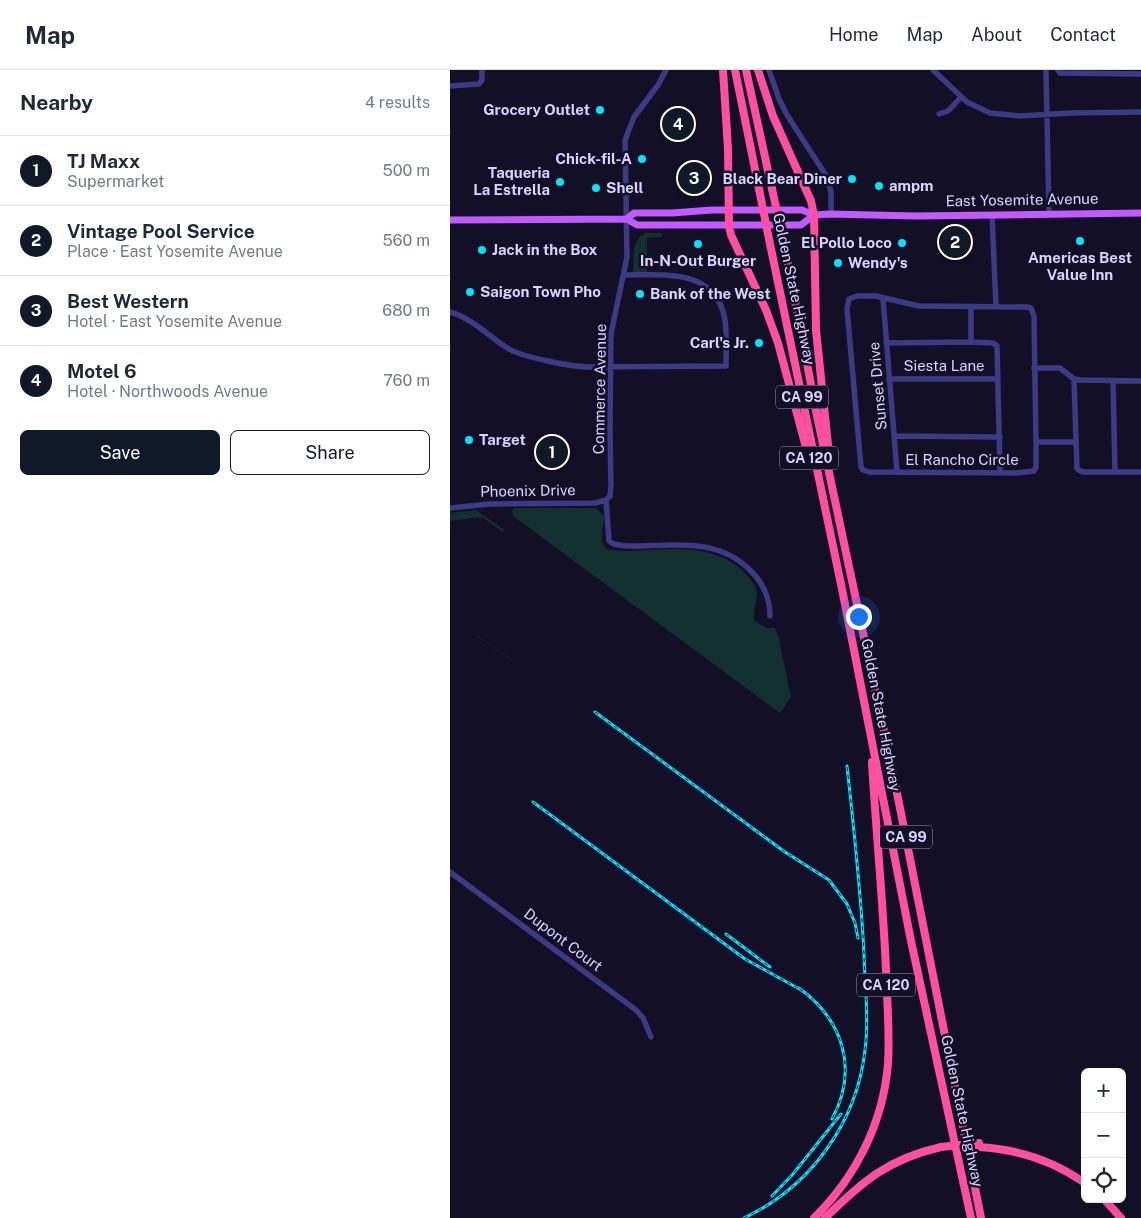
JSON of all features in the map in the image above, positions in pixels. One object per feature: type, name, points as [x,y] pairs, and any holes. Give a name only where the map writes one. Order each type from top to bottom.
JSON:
[{"type":"highway","points":[[723,70],[728,149],[729,210]]},
{"type":"highway","name":"Golden State Highway","points":[[735,70],[871,732],[911,940],[971,1218]]},
{"type":"highway","name":"Golden State Highway","points":[[746,70],[784,243],[834,494],[896,788],[981,1218]]},
{"type":"highway","points":[[758,70],[773,116],[811,201],[814,215]]},
{"type":"highway","name":"CA 120","points":[[729,210],[731,235],[766,310],[778,343],[834,551]]},
{"type":"highway","name":"CA 120","points":[[814,215],[816,330],[834,494]]},
{"type":"highway","name":"CA 120","points":[[814,1218],[834,1197],[861,1156],[880,1108],[888,1063],[883,897],[876,827],[871,732]]},
{"type":"highway","points":[[979,1145],[1040,1158],[1062,1168],[1081,1180]]},
{"type":"highway","points":[[825,1218],[855,1190],[881,1170],[916,1154],[942,1149],[979,1145],[1010,1146],[1040,1154],[1081,1175]]},
{"type":"highway","points":[[831,1218],[859,1192],[885,1172],[913,1159],[942,1149]]},
{"type":"highway","points":[[967,1151],[976,1169],[986,1218]]},
{"type":"highway","points":[[1108,1203],[1121,1218]]},
{"type":"highway","points":[[1113,1203],[1126,1218]]},
{"type":"main road","name":"East Yosemite Avenue","points":[[627,219],[634,213],[729,210],[802,210],[814,215],[903,216],[1141,213]]},
{"type":"main road","name":"East Yosemite Avenue","points":[[450,220],[627,219],[637,225],[729,226],[801,225],[814,215]]},
{"type":"street","points":[[450,86],[479,84],[482,80],[482,70]]},
{"type":"street","name":"Commerce Avenue","points":[[666,70],[658,85],[634,117],[625,140],[627,251],[624,275],[611,334],[611,486],[610,496],[606,500],[609,541],[625,546],[707,546],[732,555],[753,573],[762,585],[770,606],[770,616]]},
{"type":"street","points":[[769,70],[787,115],[828,177],[831,192],[831,214]]},
{"type":"street","points":[[933,70],[961,97],[979,109],[1001,115],[1141,112]]},
{"type":"street","points":[[1046,70],[1049,214]]},
{"type":"street","points":[[1059,71],[1141,74]]},
{"type":"street","points":[[939,114],[948,111],[961,97]]},
{"type":"street","points":[[992,215],[996,306]]},
{"type":"street","points":[[450,312],[476,324],[512,350],[576,367],[726,366],[725,320],[715,296],[700,282],[681,276],[624,275]]},
{"type":"street","name":"El Rancho Circle","points":[[876,296],[919,306],[971,307],[1026,307],[1033,310],[1036,442],[1036,467],[1034,471],[1030,473],[1000,473],[869,472],[863,470],[847,309],[849,299],[852,297],[876,296]]},
{"type":"street","name":"Sunset Drive","points":[[883,298],[897,472]]},
{"type":"street","points":[[971,307],[971,342]]},
{"type":"street","points":[[886,343],[971,342],[993,343],[998,346],[1000,473]]},
{"type":"street","points":[[1034,368],[1060,368],[1074,379],[1141,381]]},
{"type":"street","name":"Siesta Lane","points":[[889,379],[998,378]]},
{"type":"street","points":[[1074,379],[1076,466],[1078,470],[1083,472],[1141,472]]},
{"type":"street","points":[[1113,380],[1115,472]]},
{"type":"street","points":[[894,436],[1000,437]]},
{"type":"street","points":[[1036,442],[1075,442]]},
{"type":"street","name":"Phoenix Drive","points":[[450,508],[489,504],[595,503],[606,500]]},
{"type":"street","name":"Dupont Court","points":[[450,872],[636,1010],[648,1027],[651,1037]]},
{"type":"green space","points":[[646,233],[662,233],[662,237],[647,238],[647,272],[633,272],[636,244],[641,236]]},
{"type":"green space","points":[[515,508],[596,508],[604,516],[602,536],[604,546],[613,550],[694,550],[717,555],[737,566],[754,585],[756,590],[755,621],[766,628],[775,628],[778,635],[791,697],[780,713],[513,516],[512,511]]},
{"type":"green space","points":[[476,510],[504,530],[503,532],[482,517],[480,519],[478,517],[450,521],[450,513]]},
{"type":"waterway","points":[[476,635],[513,661]]},
{"type":"railway","points":[[595,712],[785,852],[829,880],[847,904],[855,923],[858,938]]},
{"type":"railway","points":[[744,1218],[768,1205],[790,1189],[826,1150],[841,1127],[852,1103],[860,1077],[867,1026],[866,1002],[863,931],[847,766]]},
{"type":"railway","points":[[533,802],[745,959],[803,991]]},
{"type":"railway","points":[[726,934],[770,967]]},
{"type":"railway","points":[[799,988],[827,1015],[836,1030],[842,1047],[845,1064],[844,1082],[840,1100],[832,1119]]},
{"type":"railway","points":[[772,1196],[793,1174],[841,1114]]},
{"type":"place","name":"Grocery Outlet","points":[[600,110]]},
{"type":"place","name":"Motel 6","points":[[678,124]]},
{"type":"place","name":"Chick-fil-A","points":[[642,159]]},
{"type":"place","name":"Best Western","points":[[694,178]]},
{"type":"place","name":"Black Bear Diner","points":[[852,179]]},
{"type":"place","name":"Taqueria La Estrella","points":[[560,182]]},
{"type":"place","name":"ampm","points":[[879,186]]},
{"type":"place","name":"Shell","points":[[596,188]]},
{"type":"place","name":"Americas Best Value Inn","points":[[1080,241]]},
{"type":"place","name":"Vintage Pool Service","points":[[955,242]]},
{"type":"place","name":"El Pollo Loco","points":[[902,243]]},
{"type":"place","name":"In-N-Out Burger","points":[[698,244]]},
{"type":"place","name":"Jack in the Box","points":[[482,250]]},
{"type":"place","name":"Wendy's","points":[[838,263]]},
{"type":"place","name":"Saigon Town Pho","points":[[470,292]]},
{"type":"place","name":"Bank of the West","points":[[640,294]]},
{"type":"place","name":"Carl's Jr.","points":[[759,343]]},
{"type":"place","name":"Target","points":[[469,440]]},
{"type":"place","name":"TJ Maxx","points":[[552,452]]}]
